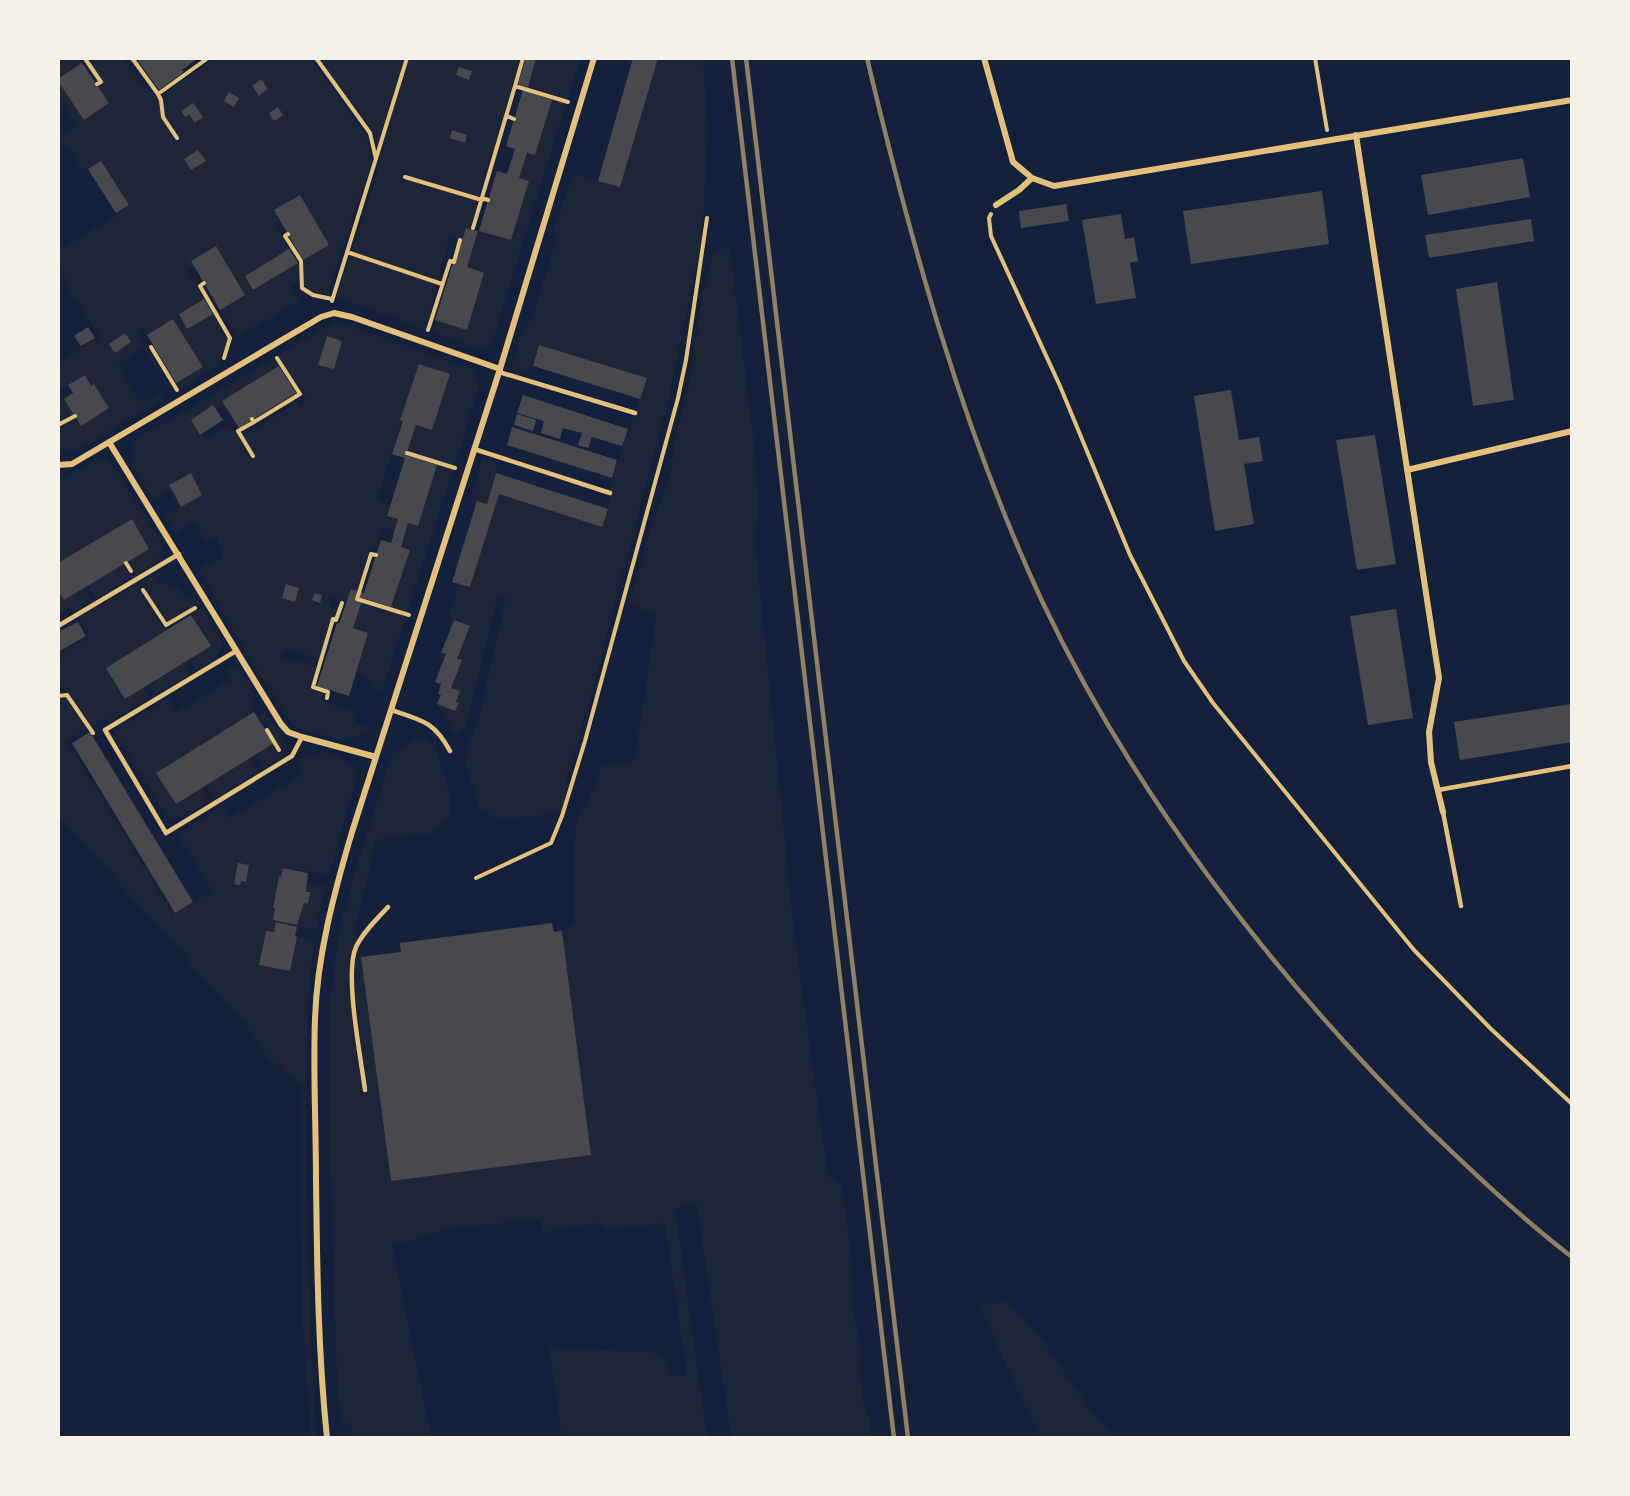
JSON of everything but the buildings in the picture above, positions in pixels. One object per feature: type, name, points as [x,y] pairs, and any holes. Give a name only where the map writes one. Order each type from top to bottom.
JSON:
[{"type":"street","points":[[327,1437],[321,1378],[318,1308],[316,1177],[315,1019],[320,971],[337,884],[500,371],[594,58]]},
{"type":"street","points":[[984,58],[1013,162],[1032,178],[1054,186],[1572,100]]},
{"type":"street","points":[[1356,135],[1439,678],[1429,732],[1431,762],[1443,812]]},
{"type":"street","points":[[996,205],[1019,190],[1032,178]]},
{"type":"street","points":[[58,465],[72,464],[321,317],[333,313],[352,317],[500,371]]},
{"type":"street","points":[[1407,470],[1572,431]]},
{"type":"street","points":[[109,442],[281,724],[288,732],[302,737],[376,757]]},
{"type":"lane","points":[[500,371],[634,414]]},
{"type":"lane","points":[[474,449],[610,493]]},
{"type":"lane","points":[[58,626],[179,554]]},
{"type":"lane","points":[[236,651],[105,730],[166,833],[292,756],[302,737]]},
{"type":"lane","points":[[391,710],[437,729],[450,751]]},
{"type":"lane","points":[[1438,790],[1572,766]]},
{"type":"lane","points":[[1443,812],[1461,906]]},
{"type":"lane","points":[[365,1090],[353,1004],[354,957],[356,948],[366,931],[388,907]]},
{"type":"path","points":[[132,58],[158,94],[164,117],[177,138]]},
{"type":"path","points":[[158,94],[208,58]]},
{"type":"path","points":[[316,58],[370,133],[376,160]]},
{"type":"path","points":[[333,313],[332,298],[407,58]]},
{"type":"path","points":[[473,228],[523,58]]},
{"type":"path","points":[[1315,58],[1329,140]]},
{"type":"path","points":[[86,60],[101,82],[97,84]]},
{"type":"path","points":[[515,86],[580,105]]},
{"type":"path","points":[[507,116],[514,119]]},
{"type":"path","points":[[405,177],[489,200]]},
{"type":"path","points":[[996,205],[989,218],[991,236],[1060,386],[1130,555],[1184,661],[1213,704],[1414,950],[1491,1029],[1572,1104]]},
{"type":"path","points":[[476,878],[551,843],[562,816],[585,741],[678,398],[686,360],[707,218]]},
{"type":"path","points":[[288,234],[285,236],[301,261],[300,286],[313,295],[332,298]]},
{"type":"path","points":[[424,343],[450,261],[454,262],[460,240]]},
{"type":"path","points":[[347,252],[442,284]]},
{"type":"path","points":[[204,283],[200,286],[230,338]]},
{"type":"path","points":[[151,347],[183,399]]},
{"type":"path","points":[[253,456],[238,431],[300,394],[271,347]]},
{"type":"path","points":[[58,425],[75,416]]},
{"type":"path","points":[[407,453],[467,472]]},
{"type":"path","points":[[376,555],[371,554],[366,579],[357,599],[421,619]]},
{"type":"path","points":[[137,579],[166,625],[206,602]]},
{"type":"path","points":[[327,698],[328,692],[313,687],[330,638],[333,619],[336,620],[342,603]]},
{"type":"path","points":[[58,696],[67,695],[95,736],[105,730]]},
{"type":"shaded area","points":[[79,59],[82,63],[59,79],[59,61]]},
{"type":"shaded area","points":[[93,59],[124,59],[141,83],[158,98],[214,59],[310,59],[367,136],[372,161],[327,295],[313,292],[302,284],[303,260],[329,245],[300,195],[274,210],[280,220],[275,224],[289,249],[245,276],[254,290],[298,263],[298,282],[291,287],[299,301],[236,338],[220,310],[245,294],[216,246],[191,261],[194,266],[188,271],[204,299],[179,314],[187,329],[213,314],[227,338],[219,366],[180,389],[176,383],[203,366],[174,319],[147,335],[142,328],[136,332],[173,391],[168,387],[144,348],[118,364],[139,400],[144,401],[160,392],[164,399],[77,451],[59,448],[59,404],[65,400],[81,426],[109,408],[94,384],[91,386],[85,375],[59,391],[59,363],[100,337],[61,279],[66,276],[59,264],[59,249],[114,217],[129,205],[101,161],[83,171],[59,137],[76,125],[59,99],[58,81],[85,120],[109,103],[86,69],[95,63]]},
{"type":"shaded area","points":[[319,59],[521,59],[495,152],[492,152],[470,229],[466,228],[462,240],[450,237],[425,329],[336,298],[381,163],[373,132]]},
{"type":"shaded area","points":[[536,59],[580,59],[568,99],[528,87]]},
{"type":"shaded area","points":[[658,59],[703,59],[708,129],[702,238],[669,398],[580,735],[565,781],[566,799],[562,813],[502,819],[479,810],[464,757],[479,718],[506,598],[498,596],[469,715],[464,728],[454,735],[436,704],[455,711],[459,703],[456,702],[459,691],[451,688],[461,660],[457,659],[470,626],[454,620],[449,614],[459,584],[470,587],[499,494],[602,526],[608,509],[612,478],[646,378],[540,345],[529,372],[523,373],[511,369],[521,336],[533,315],[556,241],[554,229],[573,173],[620,187]]},
{"type":"shaded area","points":[[552,100],[566,104],[491,346],[480,350],[432,332],[435,320],[467,329],[484,273],[467,267],[478,231],[511,240],[528,181],[519,178],[527,153],[535,155]]},
{"type":"shaded area","points":[[721,248],[730,249],[756,460],[758,514],[755,539],[793,923],[828,1177],[842,1186],[852,1265],[853,1311],[861,1348],[860,1371],[871,1437],[731,1437],[697,1205],[675,1208],[707,1437],[562,1437],[549,1347],[659,1353],[674,1376],[687,1376],[665,1223],[607,1231],[599,1223],[543,1232],[540,1220],[454,1229],[406,1242],[392,1243],[431,1437],[352,1437],[351,1425],[341,1419],[338,1397],[330,1141],[330,1001],[340,926],[352,881],[392,754],[411,740],[418,737],[425,738],[435,745],[451,799],[449,816],[432,833],[376,840],[355,928],[361,957],[391,1180],[591,1154],[562,931],[574,923],[574,847],[577,819],[586,807],[602,764],[626,763],[635,759],[656,616],[630,604],[651,526],[671,475],[674,445],[689,386],[702,295],[713,253]]},
{"type":"shaded area","points":[[336,321],[471,368],[477,371],[475,375],[480,383],[455,466],[407,451],[416,425],[432,430],[450,375],[419,364],[377,500],[390,505],[387,516],[398,519],[395,531],[383,527],[376,548],[371,547],[357,590],[351,589],[347,602],[332,597],[330,606],[338,609],[320,659],[289,649],[280,655],[281,658],[317,667],[311,689],[323,693],[322,701],[357,713],[355,723],[371,728],[369,732],[344,741],[294,727],[260,675],[198,570],[222,558],[218,535],[205,541],[193,522],[175,533],[165,516],[202,495],[191,474],[169,485],[171,490],[154,500],[132,466],[132,451],[138,436],[172,419],[274,358],[279,366],[223,401],[225,405],[216,410],[213,406],[191,420],[204,440],[231,423],[240,438],[297,402],[302,409],[305,399],[278,355]]},
{"type":"shaded area","points":[[482,457],[496,462],[496,473],[487,504],[478,501],[470,502]]},
{"type":"shaded area","points":[[98,458],[105,458],[114,465],[162,544],[159,559],[137,573],[129,561],[149,548],[132,519],[59,563],[58,481]]},
{"type":"shaded area","points":[[437,465],[453,470],[382,691],[371,687],[366,677],[356,673],[368,633],[353,628],[363,598],[392,607],[410,550],[401,547],[408,523],[418,525]]},
{"type":"shaded area","points":[[124,564],[132,577],[96,599],[88,585]]},
{"type":"shaded area","points":[[161,571],[158,581],[178,587],[185,598],[193,594],[199,603],[166,623],[141,582]]},
{"type":"shaded area","points":[[138,584],[167,630],[143,688],[150,698],[109,722],[105,718],[67,741],[173,914],[212,891],[177,834],[222,806],[230,818],[302,774],[295,761],[304,756],[321,752],[329,753],[344,760],[358,773],[329,875],[283,868],[281,877],[279,877],[273,920],[297,925],[304,903],[308,903],[310,893],[306,892],[307,882],[326,886],[316,930],[276,922],[274,932],[266,931],[259,965],[290,971],[297,937],[314,940],[307,1032],[306,1124],[310,1312],[317,1437],[311,1437],[301,1300],[300,1085],[267,1057],[246,1025],[196,973],[188,960],[59,816],[59,702],[68,696],[59,681],[59,659],[63,656],[62,653],[89,636],[78,618]]},
{"type":"shaded area","points":[[83,588],[91,601],[74,612],[70,607],[59,614],[58,590]]},
{"type":"shaded area","points":[[202,608],[222,641],[217,656],[196,670],[190,659],[211,646],[191,615]]},
{"type":"shaded area","points":[[184,663],[190,674],[155,695],[149,685]]},
{"type":"shaded area","points":[[224,666],[238,667],[256,697],[251,701],[258,712],[254,712],[156,773],[176,804],[202,787],[210,801],[184,817],[167,817],[114,731],[169,699],[177,712],[231,679]]},
{"type":"shaded area","points":[[265,712],[284,739],[286,748],[284,755],[260,715]]},
{"type":"shaded area","points":[[274,743],[282,757],[263,769],[254,755]]},
{"type":"shaded area","points":[[251,757],[259,771],[214,799],[206,785]]},
{"type":"shaded area","points":[[1008,1302],[1041,1338],[1092,1412],[1117,1437],[1041,1437],[980,1306]]},
{"type":"railway","points":[[732,58],[894,1438]]},
{"type":"railway","points":[[746,58],[908,1438]]},
{"type":"railway","points":[[867,58],[921,266],[941,334],[987,470],[1042,601],[1078,673],[1119,744],[1212,881],[1316,1010],[1428,1129],[1480,1179],[1572,1257]]}]
